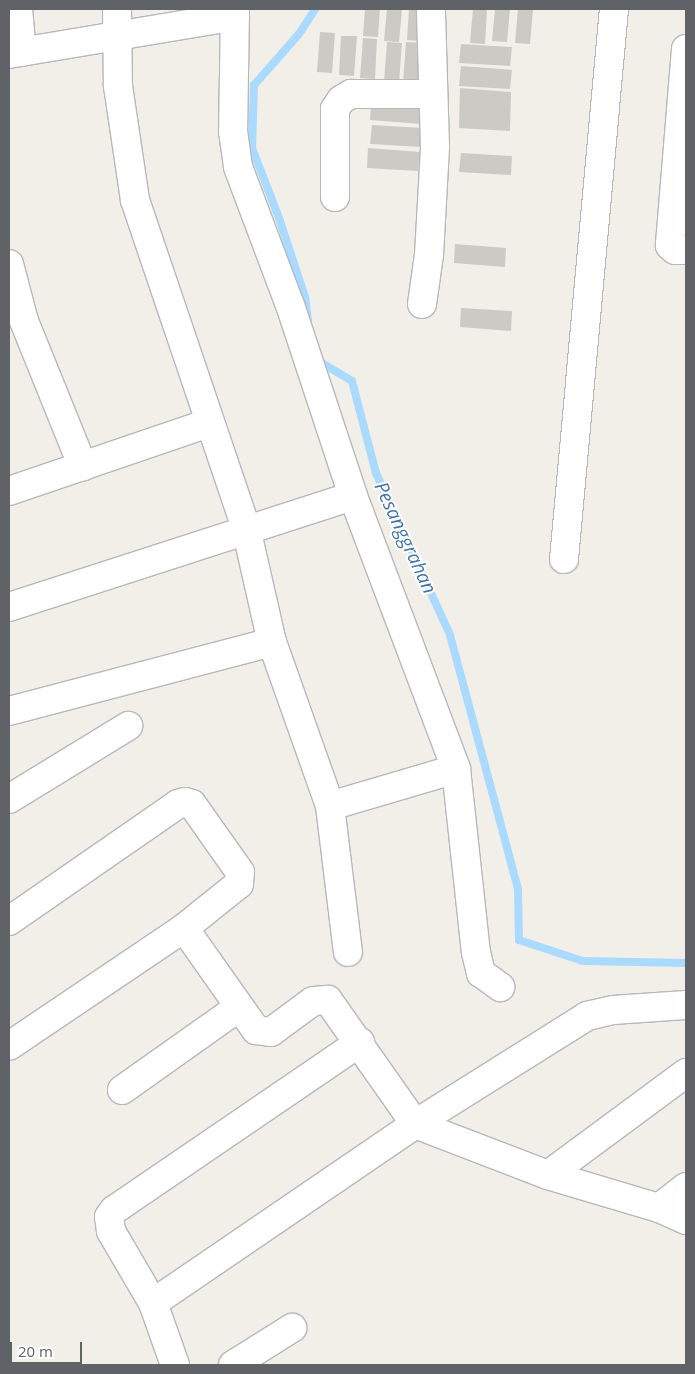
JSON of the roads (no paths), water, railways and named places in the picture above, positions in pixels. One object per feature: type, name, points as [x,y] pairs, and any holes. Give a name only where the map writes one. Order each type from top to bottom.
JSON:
[{"type":"street","points":[[18,9],[16,53],[118,22],[235,13],[233,131],[238,167],[290,305],[353,496],[456,769],[476,952],[481,973],[500,987]]},
{"type":"street","points":[[422,304],[429,255],[435,147],[432,94],[434,36],[431,9]]},
{"type":"street","points":[[564,559],[614,9]]},
{"type":"street","points":[[118,22],[118,86],[135,200],[246,528],[272,642],[330,806],[348,952]]},
{"type":"street","points":[[686,49],[670,245],[675,250],[686,250]]},
{"type":"street","points":[[335,197],[335,109],[341,100],[351,94],[432,94]]},
{"type":"street","points":[[9,264],[17,322],[83,467]]},
{"type":"street","points":[[9,491],[209,423]]},
{"type":"street","points":[[9,607],[246,528],[353,496]]},
{"type":"street","points":[[9,711],[272,642]]},
{"type":"street","points":[[9,800],[128,726]]},
{"type":"street","points":[[330,806],[456,769]]},
{"type":"street","points":[[9,921],[178,804],[185,802],[192,804],[240,872],[240,884],[184,928],[9,1046]]},
{"type":"street","points":[[184,928],[238,1008],[256,1030],[266,1033],[276,1030],[313,1001],[323,998],[332,1004],[415,1124],[548,1175],[658,1208],[686,1220]]},
{"type":"street","points":[[153,1303],[415,1124],[587,1016],[613,1010],[686,1005]]},
{"type":"street","points":[[122,1090],[238,1008]]},
{"type":"street","points":[[175,1365],[153,1303],[110,1231],[110,1217],[114,1210],[360,1042]]},
{"type":"street","points":[[548,1175],[686,1073]]},
{"type":"street","points":[[658,1208],[686,1187]]},
{"type":"street","points":[[233,1365],[292,1328]]},
{"type":"waterway","name":"Pesanggrahan","points":[[308,321],[305,297],[279,218],[252,148],[254,85],[299,34],[315,9]]},
{"type":"waterway","name":"Pesanggrahan","points":[[315,359],[352,381],[376,473],[450,635],[518,889],[519,940],[583,961],[686,963]]}]
